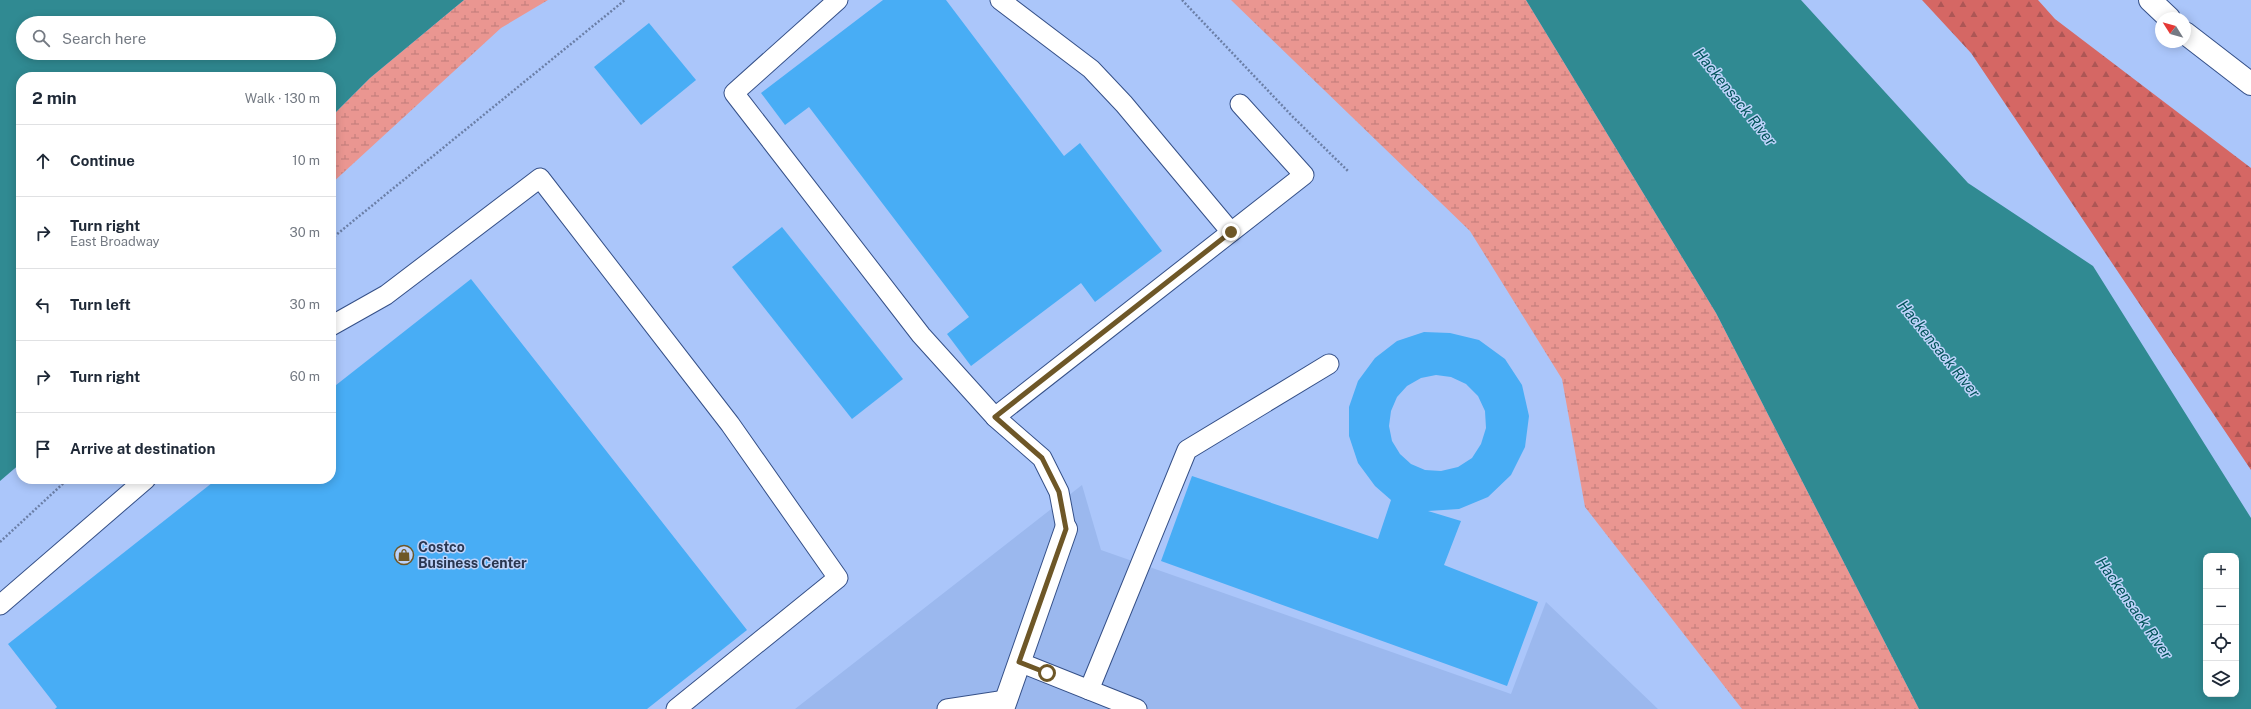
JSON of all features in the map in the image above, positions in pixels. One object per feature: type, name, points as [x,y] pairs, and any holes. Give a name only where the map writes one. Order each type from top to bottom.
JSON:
[{"type":"street","points":[[2150,0],[2163,12]]},
{"type":"street","points":[[2191,38],[2251,84]]},
{"type":"street","points":[[1004,704],[1066,529]]},
{"type":"lane","points":[[838,0],[734,93],[921,334],[995,417],[1042,458],[1059,492],[1066,529]]},
{"type":"lane","points":[[1000,0],[1091,69],[1124,104],[1231,232]]},
{"type":"lane","points":[[995,417],[1304,175],[1240,104]]},
{"type":"lane","points":[[336,323],[386,295],[540,178],[730,424],[838,578],[676,709]]},
{"type":"lane","points":[[1089,690],[1187,450],[1329,364]]},
{"type":"lane","points":[[0,605],[140,484]]},
{"type":"lane","points":[[1019,662],[1137,709]]},
{"type":"lane","points":[[947,709],[1004,704]]},
{"type":"path","points":[[336,235],[625,0]]},
{"type":"path","points":[[1182,0],[1293,117],[1349,172]]},
{"type":"path","points":[[0,542],[63,484]]},
{"type":"shaded area","points":[[1082,485],[1101,550],[1511,694],[1546,602],[1658,709],[795,709]]},
{"type":"green space","points":[[464,0],[548,0],[501,28],[336,179],[336,112],[370,78]]},
{"type":"green space","points":[[1231,0],[1526,0],[1716,313],[1919,709],[1742,709],[1585,507],[1562,379],[1470,231]]},
{"type":"green space","points":[[1922,0],[2038,0],[2055,19],[2251,168],[2251,470],[1971,53]]},
{"type":"water","points":[[0,0],[464,0],[370,78],[336,112],[336,72],[16,72],[16,467],[0,481]]},
{"type":"water","name":"Hackensack River","points":[[1526,0],[1801,0],[1968,183],[2093,266],[2251,518],[2251,709],[1919,709],[1716,313]]},
{"type":"building","points":[[883,0],[946,0],[1064,156],[1080,143],[1162,251],[1095,302],[1081,283],[971,366],[947,334],[969,317],[809,107],[785,125],[761,93]]},
{"type":"building","points":[[649,23],[696,80],[641,125],[594,67]]},
{"type":"building","points":[[782,227],[903,379],[852,419],[732,267]]},
{"type":"building","name":"Costco Business Center","points":[[471,279],[747,630],[647,709],[55,709],[57,707],[8,644],[211,484],[336,484],[336,385]]},
{"type":"building","points":[[1424,332],[1450,333],[1479,340],[1505,359],[1522,385],[1529,416],[1525,447],[1511,475],[1488,497],[1459,509],[1428,511],[1461,521],[1444,565],[1538,602],[1507,686],[1161,561],[1192,476],[1378,539],[1391,500],[1375,486],[1358,463],[1349,436],[1349,407],[1358,381],[1375,358],[1397,341]],"holes":[[[1436,375],[1451,377],[1466,384],[1478,396],[1485,411],[1486,428],[1481,444],[1472,458],[1458,467],[1441,471],[1425,470],[1411,464],[1400,454],[1392,441],[1389,426],[1391,411],[1397,397],[1407,386],[1421,378]]]},
{"type":"place","name":"Costco Business Center","points":[[404,555]]},
{"type":"route","points":[[1047,673],[1019,662],[1066,529],[1059,492],[1042,458],[995,417],[1231,232]]}]
